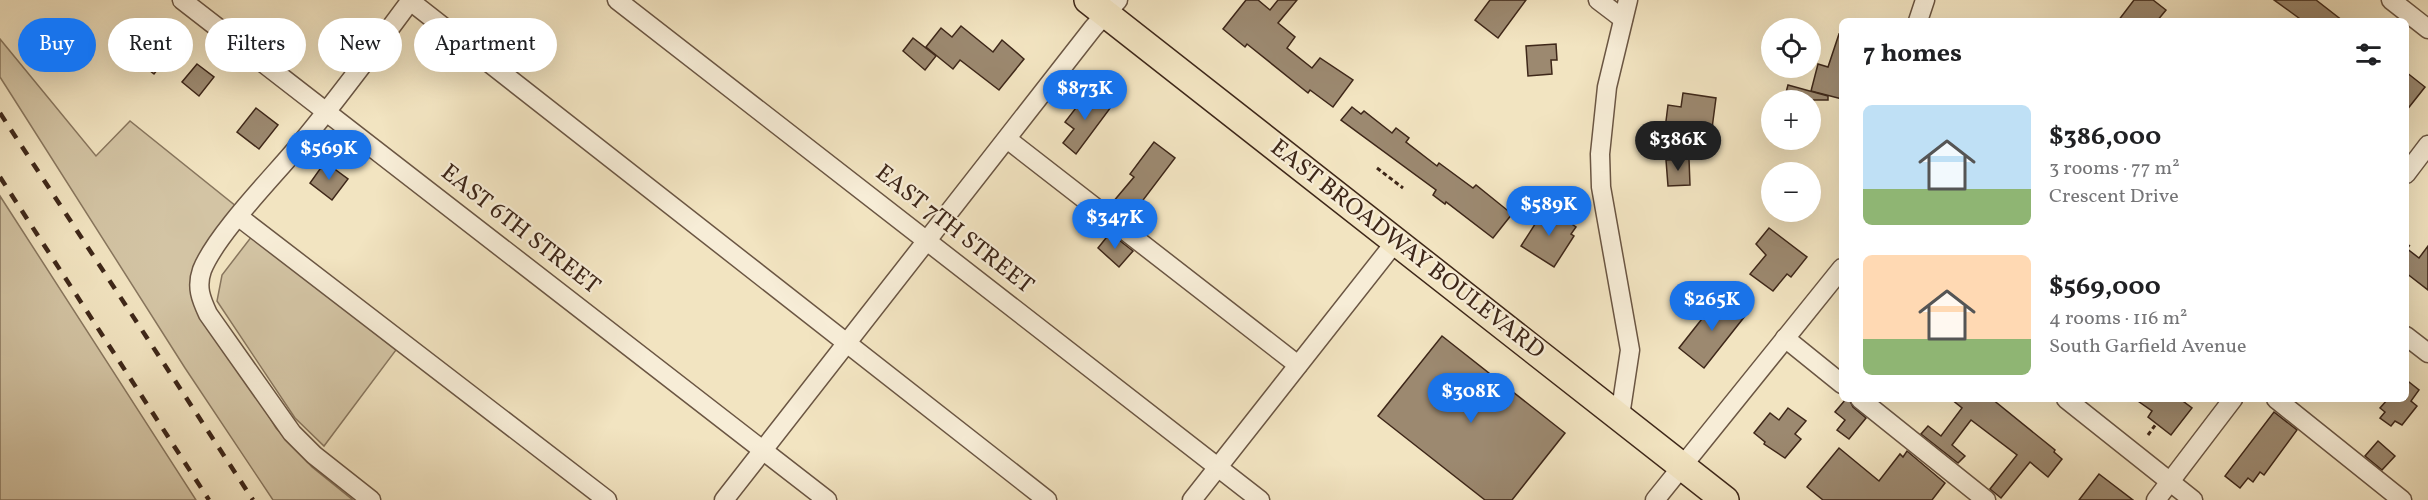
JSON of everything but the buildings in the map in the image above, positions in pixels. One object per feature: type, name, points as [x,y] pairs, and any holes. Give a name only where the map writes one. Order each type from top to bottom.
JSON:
[{"type":"highway","name":"EAST BROADWAY BOULEVARD","points":[[1104,5],[1396,241],[1725,500]]},
{"type":"street","name":"EAST 6TH STREET","points":[[182,0],[827,500]]},
{"type":"street","points":[[370,500],[314,455],[292,434],[208,314],[200,298],[199,282],[211,255],[239,217],[328,111],[410,0],[1047,500]]},
{"type":"street","name":"EAST 7TH STREET","points":[[617,0],[1260,500]]},
{"type":"street","points":[[1598,0],[1623,19]]},
{"type":"street","points":[[1620,416],[1629,342],[1601,187],[1600,154],[1606,87],[1628,0]]},
{"type":"street","points":[[1919,18],[1925,0]]},
{"type":"street","points":[[2391,0],[2428,29]]},
{"type":"street","points":[[724,500],[1007,139],[1104,5]]},
{"type":"street","points":[[1007,139],[1298,365]]},
{"type":"street","points":[[2409,170],[2428,145]]},
{"type":"street","points":[[239,217],[607,500]]},
{"type":"street","points":[[1192,500],[1396,241]]},
{"type":"street","points":[[1655,500],[1839,272]]},
{"type":"street","points":[[1785,338],[1839,382]]},
{"type":"street","points":[[2409,338],[2428,354]]},
{"type":"street","points":[[1864,402],[1986,500]]},
{"type":"street","points":[[2070,402],[2193,500]]},
{"type":"street","points":[[2156,500],[2231,402]]},
{"type":"street","points":[[2280,402],[2402,500]]},
{"type":"path","points":[[1377,168],[1403,188]]},
{"type":"path","points":[[2148,435],[2156,424]]},
{"type":"shaded area","points":[[0,39],[18,61],[18,72],[27,72],[96,156],[130,121],[242,211],[196,296],[276,428],[312,467],[353,500],[273,500],[185,368],[0,77]]},
{"type":"shaded area","points":[[0,196],[196,500],[0,500]]},
{"type":"shaded area","points":[[252,236],[396,350],[324,446],[295,418],[217,301],[222,275]]},
{"type":"railway","points":[[0,113],[253,500]]},
{"type":"railway","points":[[0,177],[209,500]]}]
